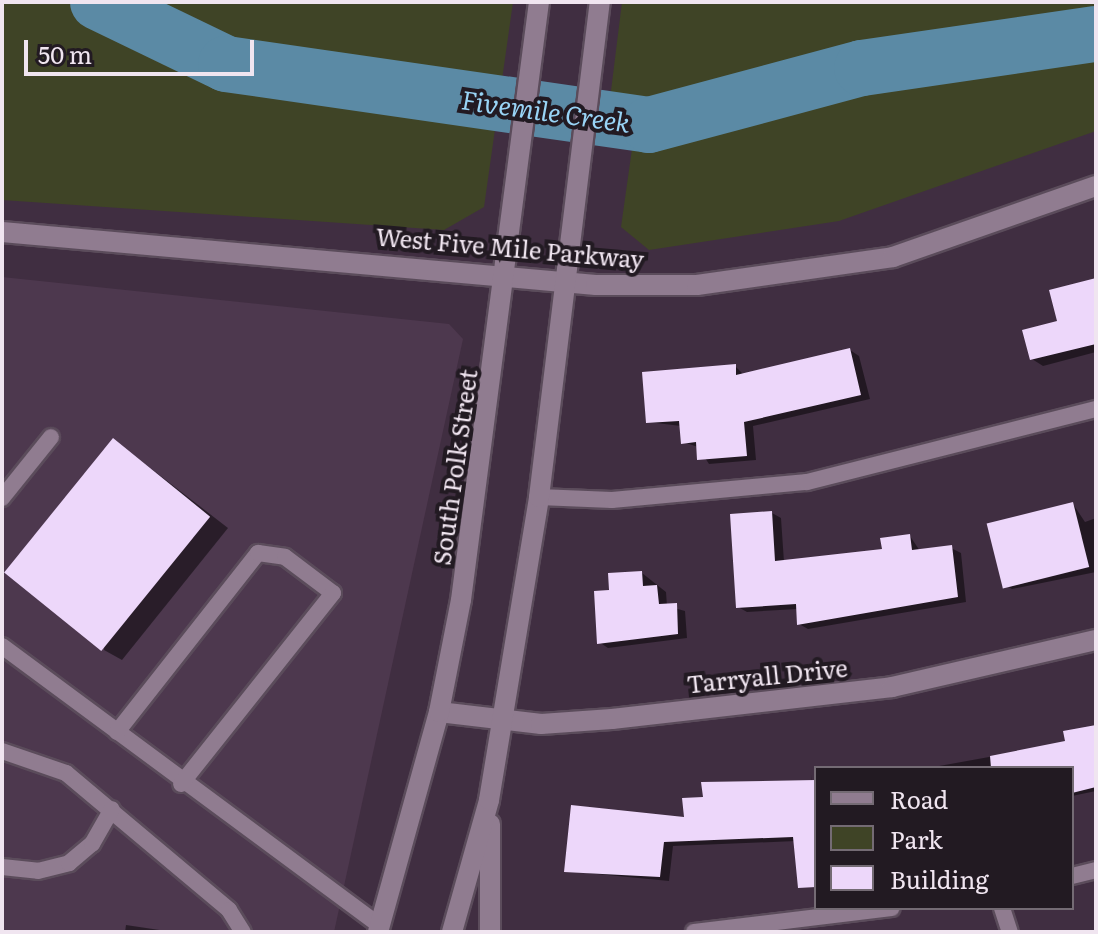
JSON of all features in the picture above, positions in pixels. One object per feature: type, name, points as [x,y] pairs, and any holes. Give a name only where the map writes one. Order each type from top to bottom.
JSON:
[{"type":"main road","name":"South Polk Street","points":[[379,929],[439,712],[507,274],[539,2]]},
{"type":"main road","points":[[452,932],[489,800],[539,497],[600,2]]},
{"type":"main road","name":"West Five Mile Parkway","points":[[2,232],[507,274],[565,282],[697,285],[893,257],[1096,186]]},
{"type":"main road","name":"Tarryall Drive","points":[[439,712],[503,721],[612,719],[892,687],[1096,640]]},
{"type":"main road","points":[[489,800],[490,932]]},
{"type":"lane","points":[[539,497],[612,500],[807,482],[1096,409]]},
{"type":"lane","points":[[2,498],[51,437]]},
{"type":"lane","points":[[117,732],[258,553],[285,557],[333,593],[181,784]]},
{"type":"lane","points":[[2,646],[181,784],[379,929]]},
{"type":"lane","points":[[2,751],[66,773],[229,910],[243,932]]},
{"type":"lane","points":[[2,867],[38,871],[69,863],[92,844],[112,809]]},
{"type":"lane","points":[[1074,876],[1096,870]]},
{"type":"lane","points":[[694,932],[876,910]]},
{"type":"lane","points":[[1003,910],[1010,932]]},
{"type":"shaded area","points":[[2,277],[449,324],[463,339],[334,932],[2,932]]},
{"type":"green space","points":[[2,2],[513,2],[484,207],[444,230],[2,200]]},
{"type":"green space","points":[[622,2],[1096,2],[1096,131],[839,221],[649,250],[621,227],[639,99],[609,107]]},
{"type":"building","points":[[1096,278],[1096,344],[1030,360],[1022,330],[1057,321],[1049,290]]},
{"type":"building","points":[[850,348],[861,395],[744,422],[747,456],[697,460],[696,442],[681,444],[679,421],[646,423],[642,372],[736,364],[736,375]]},
{"type":"building","points":[[113,438],[210,517],[101,651],[4,572]]},
{"type":"building","points":[[1073,502],[1089,567],[1003,589],[987,524]]},
{"type":"building","points":[[772,511],[775,561],[882,549],[880,538],[910,534],[912,550],[952,545],[958,597],[797,625],[796,604],[736,608],[730,514]]},
{"type":"building","points":[[642,571],[643,586],[657,585],[659,604],[677,603],[678,634],[597,644],[594,591],[609,590],[608,573]]},
{"type":"building","points":[[1096,725],[1096,787],[1074,792],[1074,766],[991,766],[990,756],[1065,741],[1063,731]]},
{"type":"building","points":[[814,780],[814,887],[798,888],[793,837],[664,842],[660,877],[564,872],[571,805],[684,817],[682,798],[703,797],[701,782]]},
{"type":"waterway","name":"Fivemile Creek","points":[[98,2],[226,64],[649,125],[862,68],[1096,34]]}]
